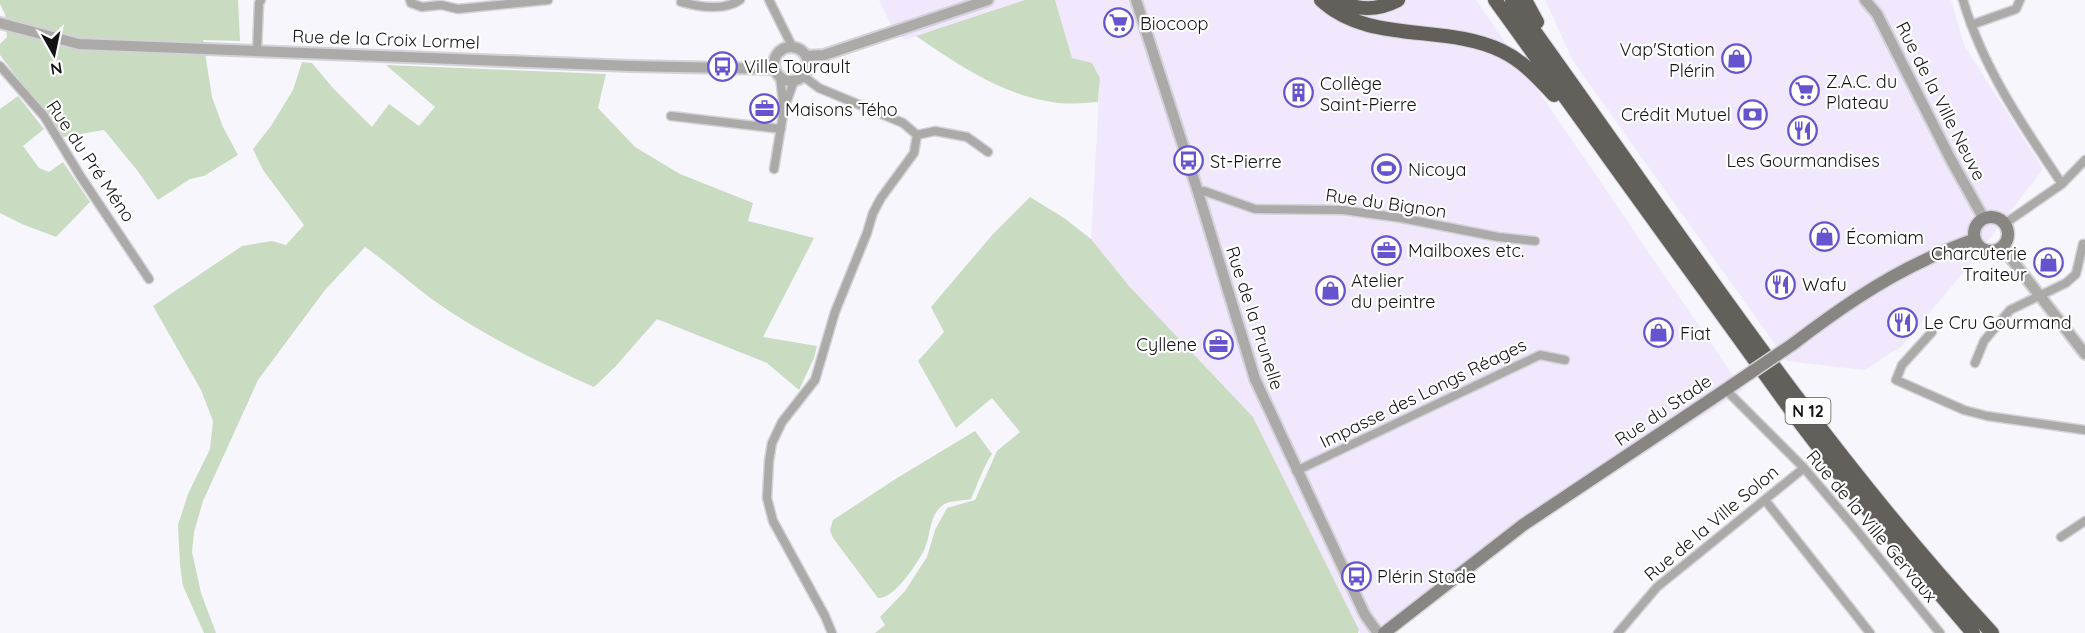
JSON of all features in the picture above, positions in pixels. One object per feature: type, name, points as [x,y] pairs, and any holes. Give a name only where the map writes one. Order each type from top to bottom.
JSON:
[{"type":"highway","points":[[1321,0],[1335,10],[1365,23],[1469,40],[1501,51],[1530,70],[1595,140]]},
{"type":"highway","points":[[1337,0],[1356,8],[1368,9],[1380,8],[1398,0]]},
{"type":"highway","name":"N 12","points":[[1495,0],[1801,424],[1872,516],[1973,633]]},
{"type":"highway","name":"N 12","points":[[1512,0],[1742,321],[1834,445],[1932,566],[1992,633]]},
{"type":"highway","points":[[1525,0],[1548,49]]},
{"type":"main road","points":[[1995,218],[2004,224],[2008,233],[2002,246],[1986,250],[1977,244],[1975,239],[1977,225],[1984,219],[1995,218]]},
{"type":"main road","name":"Rue du Stade","points":[[1384,633],[1523,525],[1793,344],[1834,313],[1927,258],[1975,239]]},
{"type":"street","points":[[257,50],[261,0]]},
{"type":"street","points":[[410,0],[411,3],[422,7],[441,6],[458,9],[549,0]]},
{"type":"street","points":[[681,2],[696,7],[721,6],[740,0]]},
{"type":"street","points":[[769,0],[793,48]]},
{"type":"street","points":[[806,57],[824,55],[988,0]]},
{"type":"street","name":"Rue de la Prunelle","points":[[1136,0],[1255,379],[1365,615],[1378,633]]},
{"type":"street","name":"Rue de la Ville Neuve","points":[[1865,0],[1877,14],[1950,158],[1984,219]]},
{"type":"street","points":[[1963,0],[1971,26],[2011,108],[2062,184]]},
{"type":"street","points":[[1971,26],[1993,15],[2016,9],[2020,0]]},
{"type":"street","name":"Rue de la Croix Lormel","points":[[0,23],[79,44],[777,73]]},
{"type":"street","points":[[774,169],[784,109],[807,66],[806,57],[798,49],[793,48],[778,53],[774,63],[784,109]]},
{"type":"street","name":"Rue du Pré Méno","points":[[0,66],[44,116],[81,177],[149,279]]},
{"type":"street","points":[[777,73],[784,80],[799,78],[903,123],[917,135]]},
{"type":"street","points":[[671,116],[781,129]]},
{"type":"street","points":[[917,135],[935,130],[967,137],[988,152]]},
{"type":"street","points":[[832,633],[773,521],[768,498],[772,443],[782,422],[815,380],[836,312],[873,213],[880,198],[914,153],[917,135]]},
{"type":"street","points":[[2004,224],[2062,184],[2085,160]]},
{"type":"street","name":"Rue du Bignon","points":[[1198,192],[1204,191],[1255,209],[1343,210],[1401,218],[1498,237],[1535,241]]},
{"type":"street","points":[[1975,363],[1984,341],[2010,310],[2066,283],[2076,274],[2084,244]]},
{"type":"street","points":[[2002,246],[2038,296],[2085,354]]},
{"type":"street","points":[[1932,332],[1902,365],[1896,380],[1964,410],[1987,416],[2085,430]]},
{"type":"street","name":"Impasse des Longs Réages","points":[[1296,471],[1540,355],[1565,360]]},
{"type":"street","name":"Rue de la Ville Gervaux","points":[[1728,388],[1804,468],[1938,631]]},
{"type":"street","name":"Rue de la Ville Solon","points":[[1618,633],[1657,587],[1804,468]]},
{"type":"street","points":[[1765,500],[1870,633]]},
{"type":"street","points":[[2061,537],[2085,521]]},
{"type":"street","points":[[1928,633],[1938,631]]},
{"type":"shaded area","points":[[879,0],[1025,0],[905,40],[894,31]]},
{"type":"shaded area","points":[[1055,0],[1476,0],[1743,390],[1530,528],[1393,633],[1360,633],[1253,417],[1129,286],[1091,239],[1100,78],[1092,63],[1072,58]]},
{"type":"shaded area","points":[[1545,0],[1951,0],[1964,45],[2043,169],[1962,274],[1901,347],[1864,370],[1787,361],[1573,61]]},
{"type":"green space","points":[[0,0],[238,0],[240,41],[203,40],[212,97],[223,127],[238,155],[204,176],[190,179],[158,200],[104,130],[63,137],[0,55],[0,44],[7,37],[5,14]]},
{"type":"green space","points":[[1025,0],[1055,0],[1072,58],[1092,63],[1100,78],[1098,102],[1057,103],[1015,92],[964,68],[916,36]]},
{"type":"green space","points":[[302,62],[312,63],[332,87],[372,127],[389,104],[419,126],[435,107],[386,65],[606,74],[598,108],[635,147],[680,174],[753,203],[748,221],[814,238],[763,337],[817,346],[799,390],[767,363],[657,319],[615,367],[594,387],[532,358],[472,325],[433,300],[365,247],[325,290],[258,380],[203,501],[194,532],[192,552],[201,593],[216,633],[204,633],[183,586],[178,525],[188,494],[210,449],[213,421],[201,390],[153,306],[242,246],[272,241],[286,245],[304,225],[263,170],[253,149],[271,126],[293,90]]},
{"type":"green space","points":[[18,96],[44,129],[23,146],[39,168],[49,172],[63,162],[90,202],[56,237],[0,213],[0,109]]},
{"type":"green space","points":[[1030,197],[1064,218],[1091,239],[1129,286],[1253,417],[1359,630],[1358,633],[875,633],[885,625],[880,617],[905,591],[927,557],[935,530],[947,508],[975,500],[997,451],[1020,432],[992,398],[956,428],[918,361],[944,332],[931,307],[993,234]]},
{"type":"green space","points":[[975,431],[992,454],[971,499],[949,502],[938,509],[925,548],[912,570],[891,593],[878,598],[833,538],[830,530],[833,520]]},
{"type":"place","name":"Biocoop","points":[[1119,23]]},
{"type":"place","name":"Vap'Station Plérin","points":[[1736,59]]},
{"type":"place","name":"Ville Tourault","points":[[723,66]]},
{"type":"place","name":"Z.A.C. du Plateau","points":[[1805,91]]},
{"type":"place","name":"Collège Saint-Pierre","points":[[1299,93]]},
{"type":"place","name":"Maisons Tého","points":[[764,109]]},
{"type":"place","name":"Crédit Mutuel","points":[[1752,114]]},
{"type":"place","name":"Les Gourmandises","points":[[1803,131]]},
{"type":"place","name":"St-Pierre","points":[[1189,161]]},
{"type":"place","name":"Nicoya","points":[[1387,169]]},
{"type":"place","name":"Écomiam","points":[[1825,237]]},
{"type":"place","name":"Mailboxes etc.","points":[[1387,250]]},
{"type":"place","name":"Charcuterie Traiteur","points":[[2048,263]]},
{"type":"place","name":"Wafu","points":[[1781,284]]},
{"type":"place","name":"Atelier du peintre","points":[[1330,290]]},
{"type":"place","name":"Le Cru Gourmand","points":[[1903,322]]},
{"type":"place","name":"Fiat","points":[[1659,333]]},
{"type":"place","name":"Cyllene","points":[[1218,344]]},
{"type":"place","name":"Plérin Stade","points":[[1356,576]]}]
